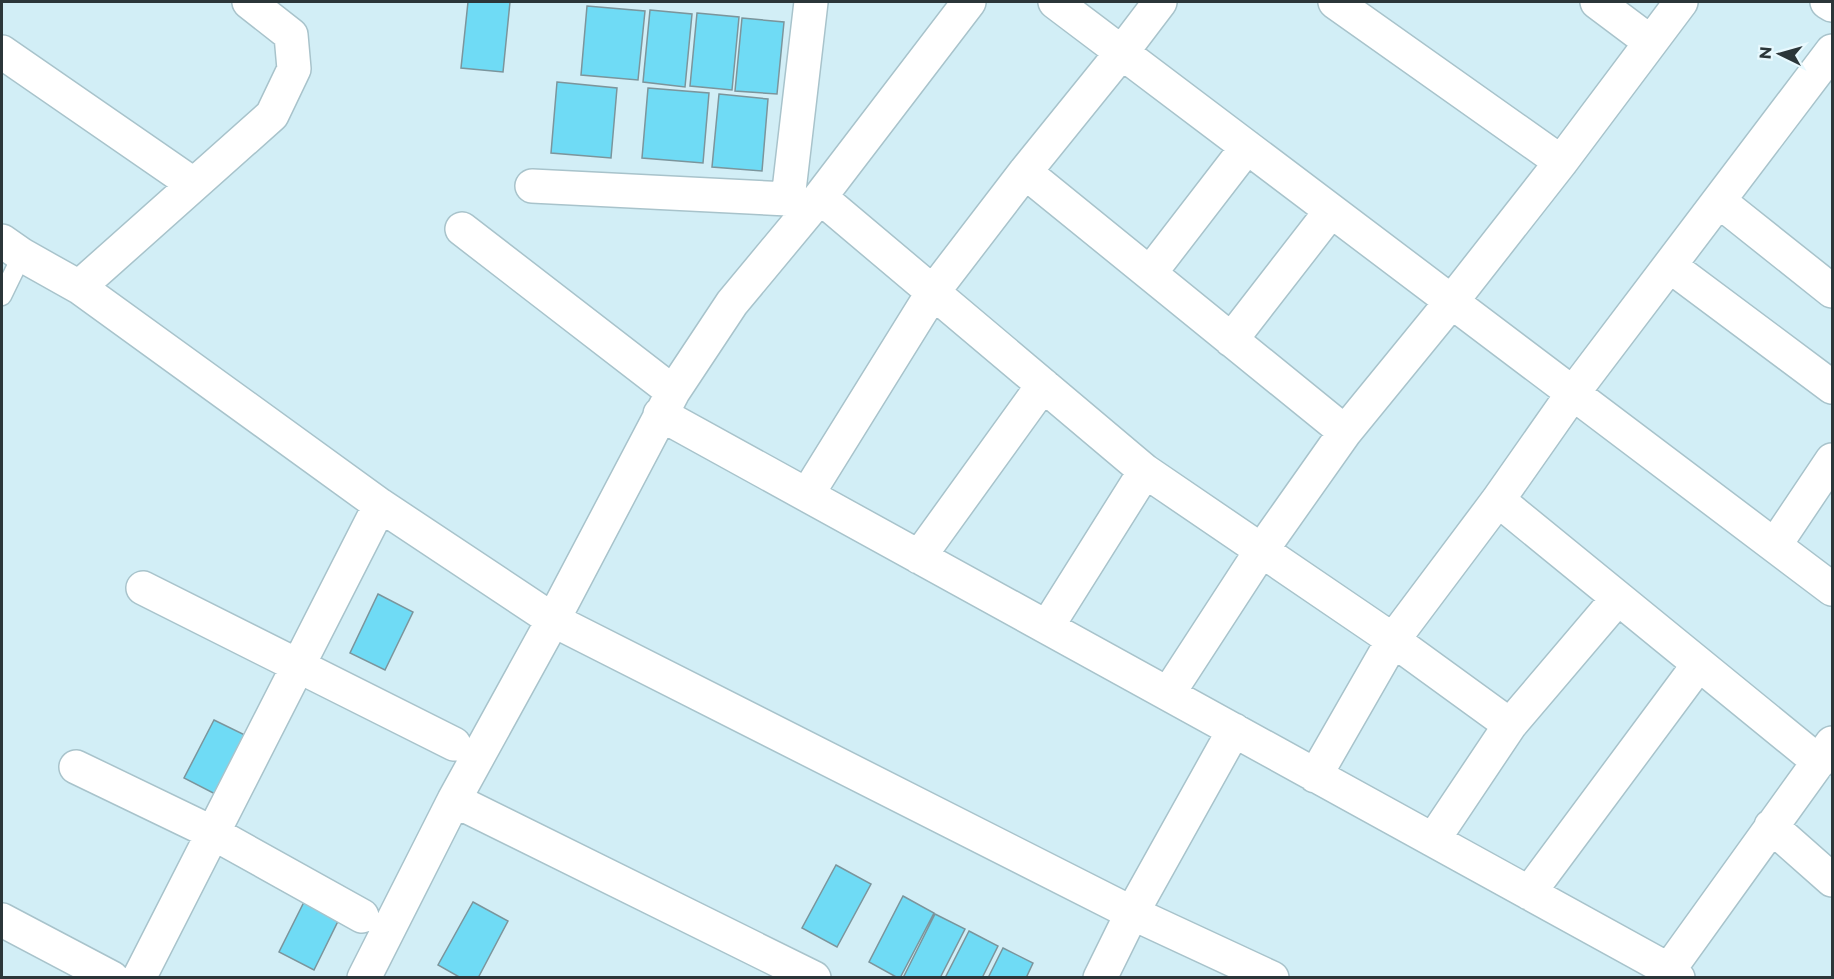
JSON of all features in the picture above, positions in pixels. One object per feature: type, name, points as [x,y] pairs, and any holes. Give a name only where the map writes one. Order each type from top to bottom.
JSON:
[{"type":"street","points":[[79,286],[272,115],[294,69],[291,35],[249,2]]},
{"type":"street","points":[[532,186],[788,199],[811,2]]},
{"type":"street","points":[[375,974],[454,800],[553,620],[667,403],[732,303],[820,197],[969,2]]},
{"type":"street","points":[[1055,2],[1833,589]]},
{"type":"street","points":[[807,495],[933,292],[1160,2]]},
{"type":"street","points":[[1597,2],[1649,41]]},
{"type":"street","points":[[1168,694],[1261,551],[1345,432],[1561,162],[1649,41],[1681,2]]},
{"type":"street","points":[[1827,2],[1833,5]]},
{"type":"street","points":[[1342,4],[1561,162]]},
{"type":"street","points":[[1315,776],[1393,639],[1498,500],[1573,393],[1833,51]]},
{"type":"street","points":[[2,52],[193,184]]},
{"type":"street","points":[[1150,273],[1248,147]]},
{"type":"street","points":[[1025,172],[1345,432]]},
{"type":"street","points":[[820,197],[1144,471],[1393,639],[1510,725]]},
{"type":"street","points":[[1719,201],[1833,291]]},
{"type":"street","points":[[1231,340],[1332,211]]},
{"type":"street","points":[[462,229],[667,403],[807,495],[1529,893],[1670,975],[1771,826],[1826,752],[1699,664],[1498,500]]},
{"type":"street","points":[[12,248],[79,286],[380,505],[553,620],[1132,913],[1272,978]]},
{"type":"street","points":[[1670,266],[1833,387]]},
{"type":"street","points":[[919,556],[1043,385]]},
{"type":"street","points":[[1775,545],[1833,460]]},
{"type":"street","points":[[1047,627],[1144,471]]},
{"type":"street","points":[[139,978],[380,505]]},
{"type":"street","points":[[143,588],[299,664],[454,744]]},
{"type":"street","points":[[1433,840],[1510,725],[1618,598]]},
{"type":"street","points":[[1529,893],[1699,664]]},
{"type":"street","points":[[1100,978],[1132,913],[1233,730]]},
{"type":"street","points":[[76,766],[213,833],[362,916]]},
{"type":"street","points":[[454,800],[814,978]]},
{"type":"street","points":[[1771,826],[1833,880]]},
{"type":"street","points":[[2,920],[112,978]]},
{"type":"lane","points":[[2,296],[12,248]]},
{"type":"building","points":[[468,2],[510,2],[503,72],[461,68]]},
{"type":"building","points":[[587,6],[645,11],[638,80],[581,75]]},
{"type":"building","points":[[650,10],[692,14],[685,87],[643,82]]},
{"type":"building","points":[[697,13],[739,17],[732,90],[690,86]]},
{"type":"building","points":[[742,18],[784,22],[777,94],[735,91]]},
{"type":"building","points":[[557,82],[617,88],[611,158],[551,153]]},
{"type":"building","points":[[648,88],[709,93],[703,163],[642,158]]},
{"type":"building","points":[[719,94],[768,99],[762,171],[712,167]]},
{"type":"building","points":[[378,594],[413,612],[385,670],[350,653]]},
{"type":"building","points":[[214,720],[249,737],[219,796],[184,778]]},
{"type":"building","points":[[836,865],[871,884],[837,947],[802,928]]},
{"type":"building","points":[[308,894],[343,911],[314,970],[279,952]]},
{"type":"building","points":[[903,896],[934,913],[898,978],[869,962]]},
{"type":"building","points":[[473,902],[508,921],[478,978],[461,978],[438,965]]},
{"type":"building","points":[[935,914],[965,929],[940,978],[903,978]]},
{"type":"building","points":[[969,931],[998,946],[982,978],[945,978]]},
{"type":"building","points":[[1003,948],[1033,963],[1026,978],[988,978]]}]
